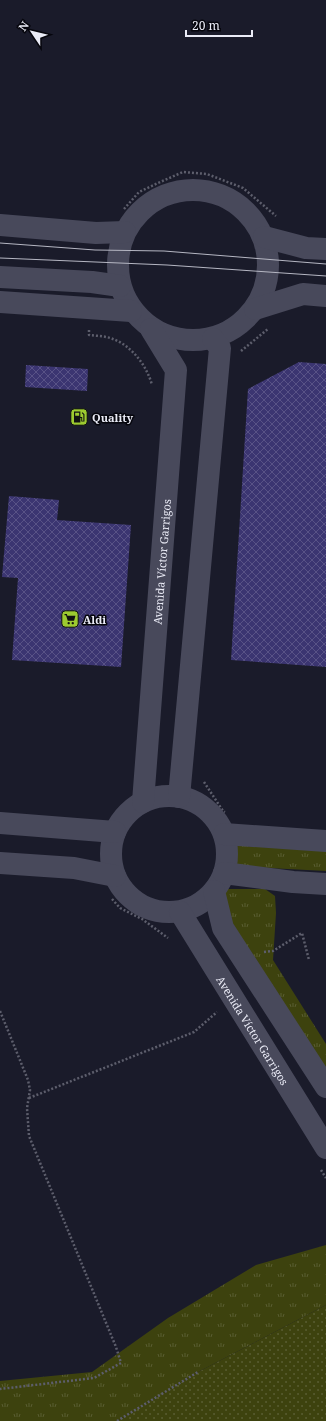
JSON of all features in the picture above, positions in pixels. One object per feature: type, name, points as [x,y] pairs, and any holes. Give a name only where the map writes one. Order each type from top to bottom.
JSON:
[{"type":"street","points":[[0,225],[96,233],[135,216],[156,198],[182,190],[209,191],[234,201],[254,219],[264,237],[269,266],[265,288],[255,309],[237,327],[213,339],[187,342],[151,329],[131,311],[117,276],[117,258],[123,222]]},
{"type":"street","points":[[264,237],[306,248],[326,249]]},
{"type":"street","points":[[0,276],[92,282],[120,286]]},
{"type":"street","points":[[255,309],[303,294],[326,296]]},
{"type":"street","points":[[0,302],[131,311]]},
{"type":"street","name":"Avenida Víctor Garrigos","points":[[143,802],[176,370],[151,329]]},
{"type":"street","points":[[179,797],[220,348],[213,339]]},
{"type":"street","points":[[111,885],[111,856],[115,832],[126,814],[143,802],[162,796],[179,797],[199,804],[209,812],[214,817],[224,834],[228,854],[219,882],[223,928],[326,1087]]},
{"type":"street","points":[[0,823],[115,832]]},
{"type":"street","points":[[224,834],[326,841]]},
{"type":"street","points":[[0,863],[74,868],[111,885],[142,906],[161,912],[180,912],[199,904],[219,882],[293,882],[326,884]]},
{"type":"street","name":"Avenida Víctor Garrigos","points":[[180,912],[326,1148]]},
{"type":"path","points":[[123,222],[139,192],[158,182],[183,172],[207,174],[243,188],[279,220]]},
{"type":"path","points":[[240,352],[269,328]]},
{"type":"path","points":[[111,885],[120,908],[142,919],[172,940]]},
{"type":"path","points":[[264,952],[273,951],[302,933],[308,960]]},
{"type":"path","points":[[29,1098],[194,1032],[220,1009]]},
{"type":"path","points":[[0,1011],[28,1080],[30,1090],[27,1108],[29,1136],[116,1346],[121,1363],[94,1378],[0,1389]]},
{"type":"path","points":[[117,1421],[198,1372]]},
{"type":"green space","points":[[232,845],[326,851],[326,871],[231,866]]},
{"type":"green space","points":[[221,889],[265,889],[275,896],[276,913],[273,960],[326,1044],[326,1073],[226,916]]},
{"type":"green space","points":[[326,1245],[326,1305],[198,1372],[117,1421],[0,1421],[0,1381],[92,1372],[168,1318],[256,1265]]},
{"type":"green space","points":[[326,1305],[326,1421],[117,1421],[198,1372]]},
{"type":"building","points":[[299,362],[326,364],[326,667],[231,660],[248,389]]},
{"type":"building","points":[[26,365],[88,369],[87,391],[25,387]]},
{"type":"building","name":"Aldi","points":[[9,496],[59,500],[57,520],[131,525],[121,667],[12,660],[18,578],[2,577]]},
{"type":"tram line","points":[[0,243],[95,250],[164,251],[326,264]]},
{"type":"tram line","points":[[0,258],[167,265],[326,276]]},
{"type":"place","name":"Quality","points":[[79,417]]},
{"type":"place","name":"Aldi","points":[[70,619]]}]
